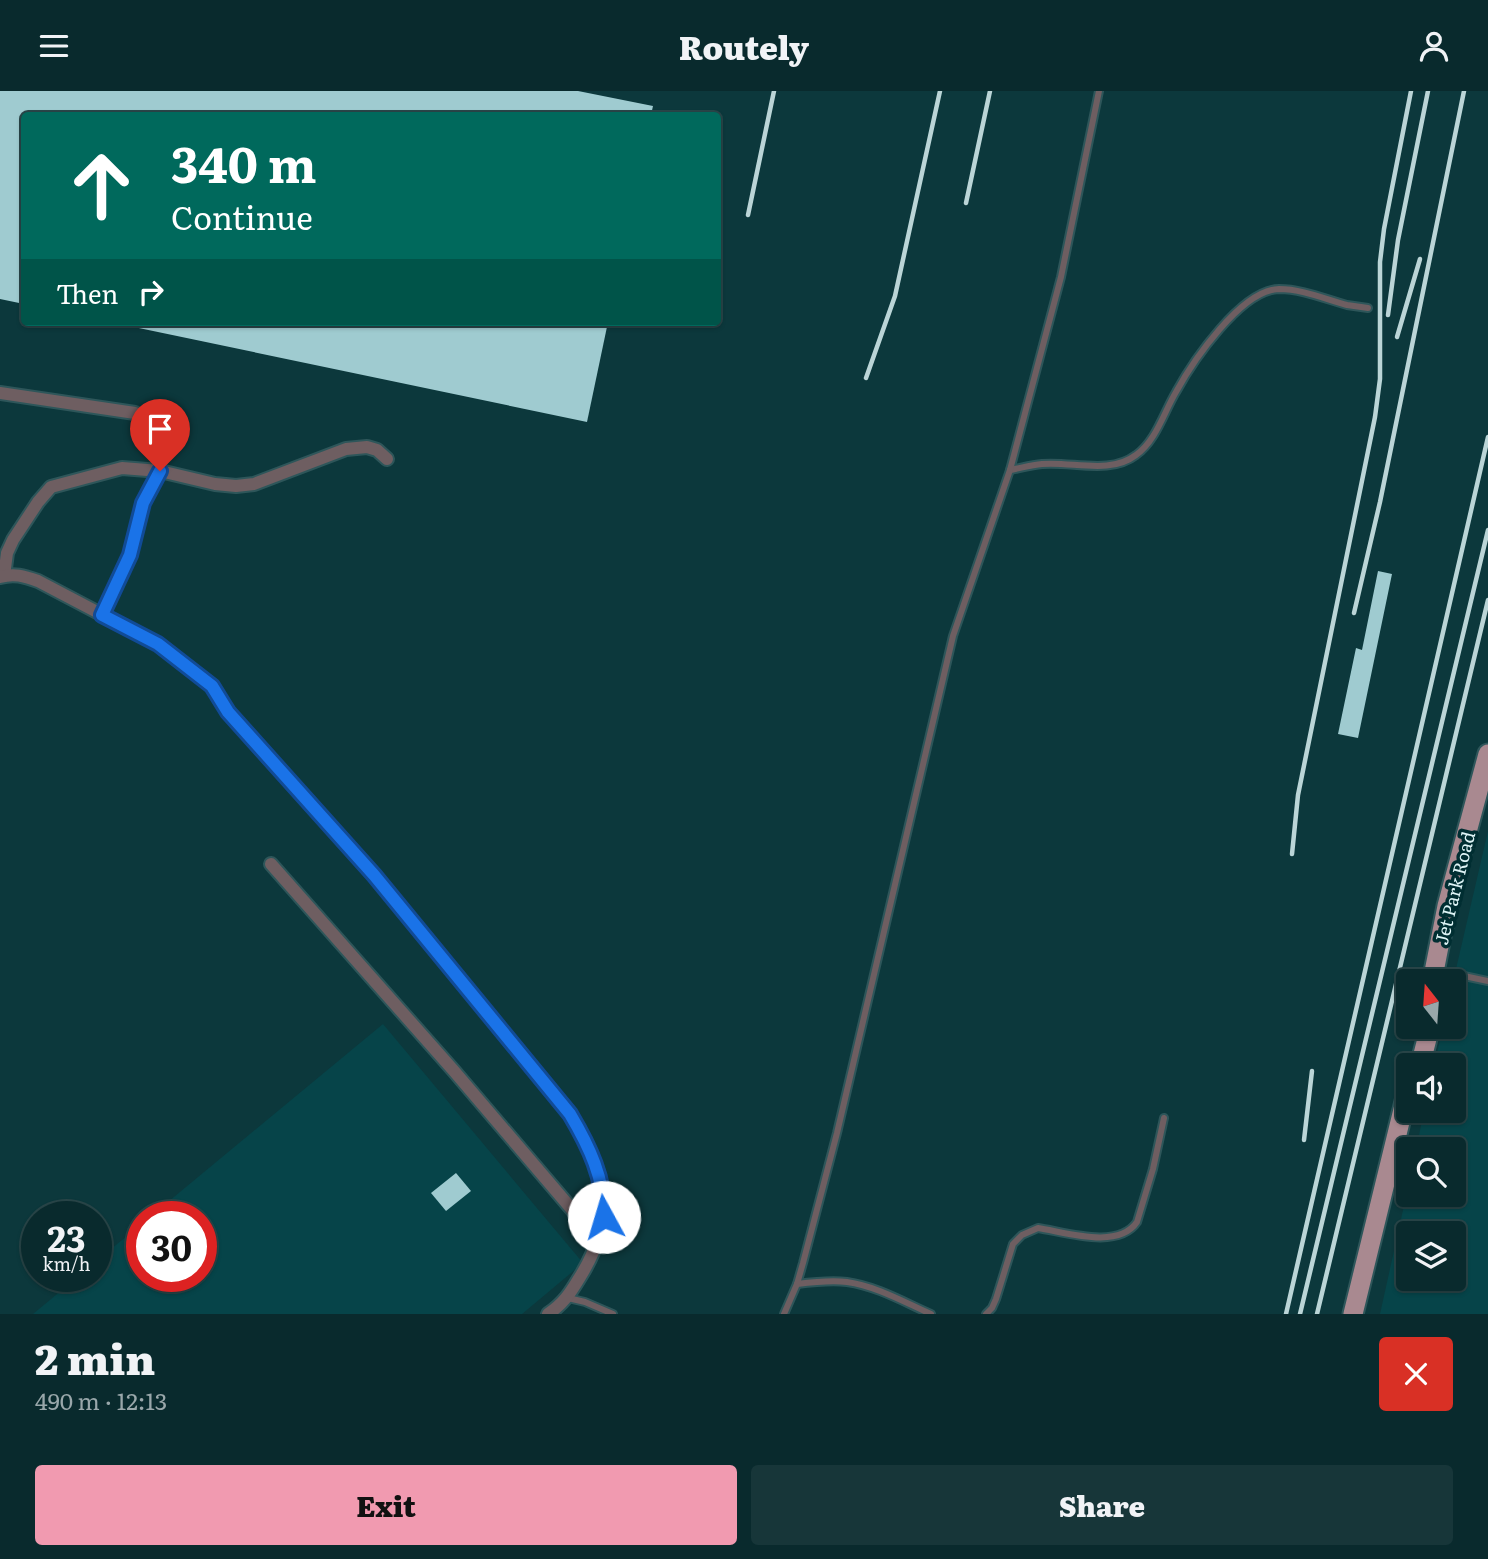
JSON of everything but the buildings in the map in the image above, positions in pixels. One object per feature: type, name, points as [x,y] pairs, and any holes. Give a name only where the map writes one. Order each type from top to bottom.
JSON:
[{"type":"main road","name":"Jet Park Road","points":[[1439,969],[1445,916],[1488,754]]},
{"type":"main road","name":"Jet Park Road","points":[[1440,969],[1488,785]]},
{"type":"main road","points":[[1353,1314],[1400,1123]]},
{"type":"main road","points":[[1364,1314],[1406,1123]]},
{"type":"street","points":[[0,393],[135,413]]},
{"type":"street","points":[[387,459],[377,450],[367,447],[346,449],[254,484],[236,486],[215,484],[160,471],[122,468],[51,487],[13,540],[2,576],[22,575],[37,581],[158,644],[212,686],[228,712],[374,875],[570,1114],[596,1165],[603,1192],[604,1217],[591,1258],[568,1298],[555,1312]]},
{"type":"street","points":[[102,615],[130,555],[143,503],[160,471]]},
{"type":"street","points":[[271,864],[454,1071],[598,1240]]},
{"type":"lane","points":[[784,1314],[797,1284],[837,1133],[953,636],[1010,470],[1061,277],[1099,91]]},
{"type":"lane","points":[[1010,470],[1043,464],[1118,464],[1135,456],[1145,447],[1191,366],[1214,335],[1239,309],[1265,291],[1295,291],[1345,305],[1368,308]]},
{"type":"lane","points":[[1466,979],[1488,981]]},
{"type":"lane","points":[[986,1314],[996,1299],[1013,1244],[1029,1231],[1038,1228],[1101,1238],[1118,1235],[1133,1227],[1137,1222],[1153,1169],[1164,1118]]},
{"type":"lane","points":[[797,1284],[834,1281],[858,1285],[892,1296],[931,1314]]},
{"type":"lane","points":[[568,1298],[585,1301],[613,1314]]},
{"type":"shaded area","points":[[1488,831],[1488,1314],[1380,1314],[1396,1242],[1396,1291],[1466,1291],[1466,1221],[1401,1221],[1404,1207],[1466,1207],[1466,1137],[1419,1137],[1422,1123],[1466,1123],[1466,1053],[1437,1053],[1440,1039],[1466,1039],[1466,969],[1456,969]]},
{"type":"shaded area","points":[[383,1024],[583,1263],[522,1314],[33,1314],[60,1292],[112,1292],[112,1248],[126,1237],[126,1292],[217,1292],[217,1201],[169,1201]]},
{"type":"railway","points":[[748,215],[774,91]]},
{"type":"railway","points":[[866,378],[895,296],[940,91]]},
{"type":"railway","points":[[966,203],[990,91]]},
{"type":"railway","points":[[1292,854],[1298,795],[1375,417],[1380,379],[1380,262],[1411,91]]},
{"type":"railway","points":[[1388,315],[1398,240],[1428,91]]},
{"type":"railway","points":[[1354,613],[1380,502],[1464,91]]},
{"type":"railway","points":[[1397,337],[1420,259]]},
{"type":"railway","points":[[1286,1314],[1488,437]]},
{"type":"railway","points":[[1300,1314],[1488,530]]},
{"type":"railway","points":[[1317,1314],[1488,600]]},
{"type":"railway","points":[[1304,1140],[1312,1071]]},
{"type":"route","points":[[160,471],[143,503],[130,555],[102,615],[158,644],[212,686],[228,712],[374,875],[570,1114],[596,1165],[603,1192],[604,1217]]}]
